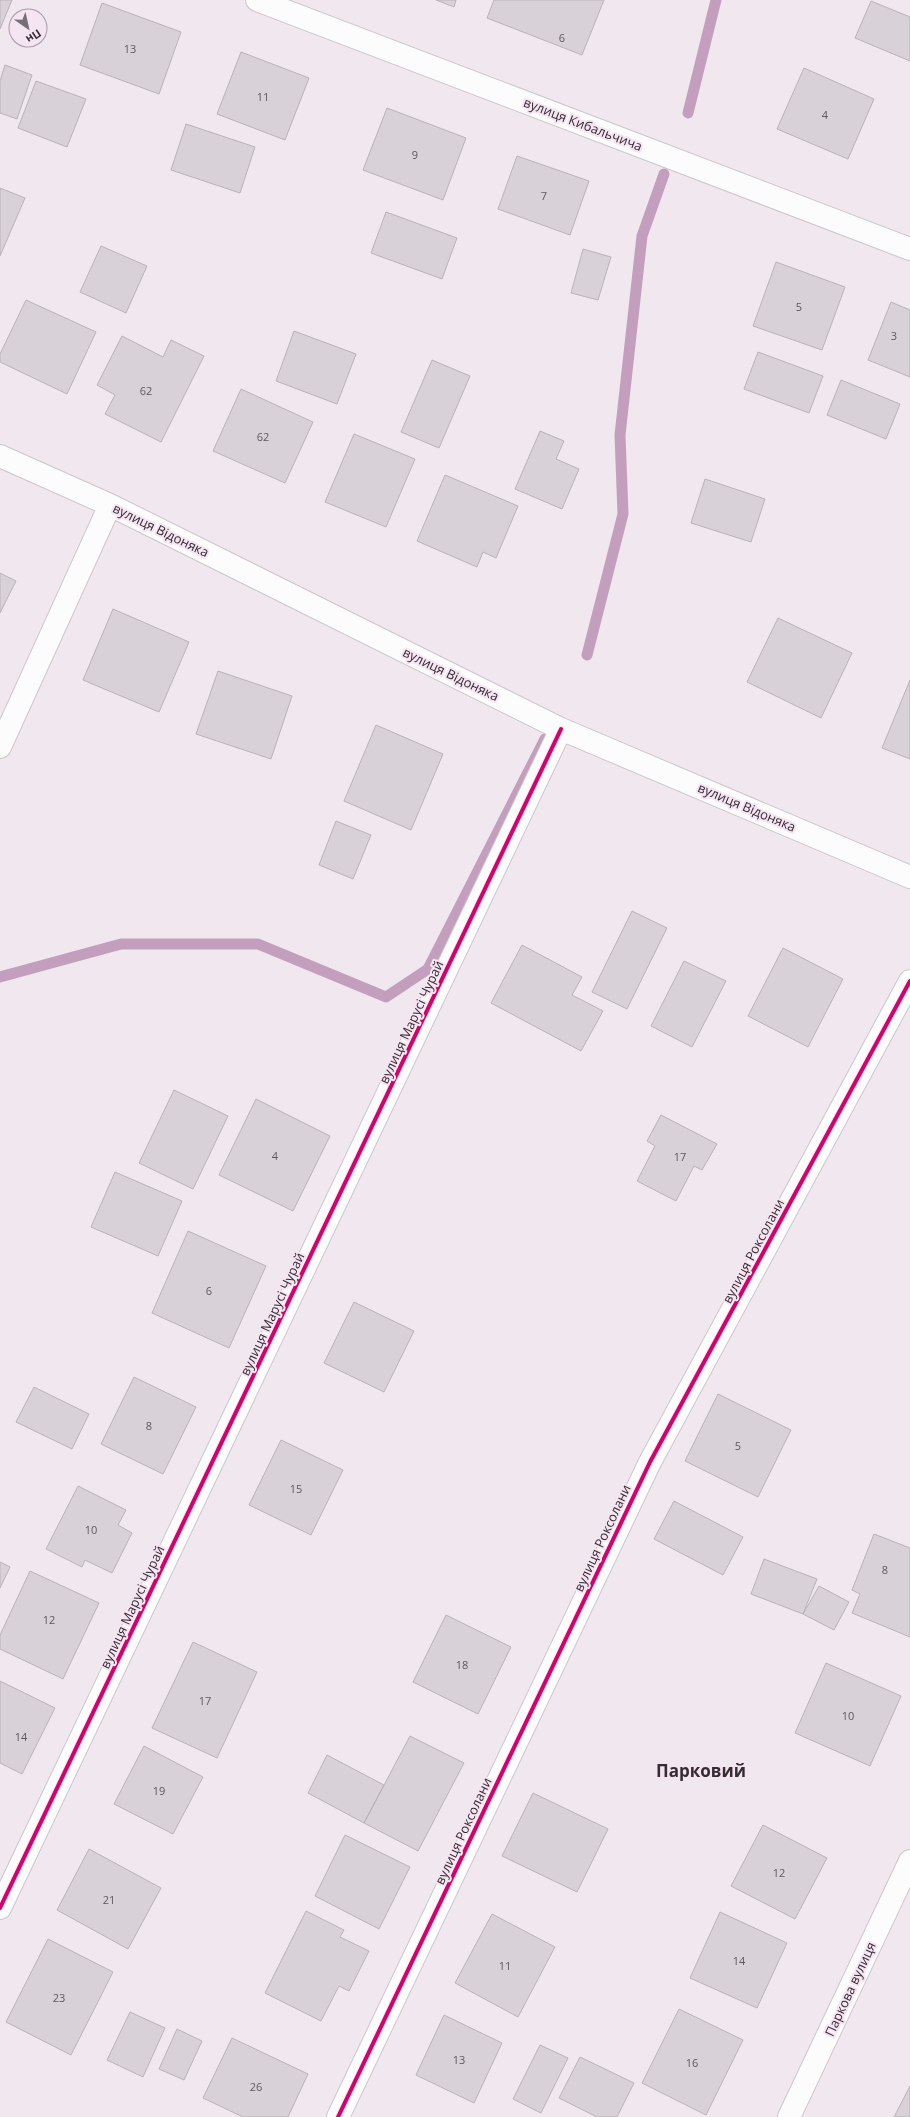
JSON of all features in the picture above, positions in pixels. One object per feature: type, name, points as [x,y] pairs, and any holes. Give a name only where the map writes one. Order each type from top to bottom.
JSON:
[{"type":"street","name":"вулиця Кибальчича","points":[[257,0],[910,249]]},
{"type":"street","name":"вулиця Відоняка","points":[[0,456],[110,505],[561,729],[910,876]]},
{"type":"street","points":[[0,747],[110,505]]},
{"type":"street","name":"вулиця Марусі Чурай","points":[[0,1908],[561,729]]},
{"type":"street","name":"вулиця Роксолани","points":[[338,2117],[650,1462],[910,982]]},
{"type":"street","name":"Паркова вулиця","points":[[789,2117],[910,1861]]},
{"type":"building","points":[[0,0],[12,0],[8,8],[0,29]]},
{"type":"building","points":[[436,0],[456,0],[454,7]]},
{"type":"building","points":[[494,0],[604,0],[582,55],[487,18]]},
{"type":"building","points":[[871,1],[910,17],[910,61],[855,38]]},
{"type":"building","points":[[102,3],[181,32],[159,94],[80,65]]},
{"type":"building","points":[[241,52],[309,78],[285,140],[217,114]]},
{"type":"building","points":[[5,65],[32,75],[17,119],[0,113],[0,81]]},
{"type":"building","points":[[804,68],[874,99],[848,159],[777,129]]},
{"type":"building","points":[[36,81],[86,99],[67,147],[18,128]]},
{"type":"building","points":[[387,108],[466,138],[443,200],[363,170]]},
{"type":"building","points":[[186,124],[255,147],[240,193],[171,170]]},
{"type":"building","points":[[517,156],[589,181],[570,235],[498,209]]},
{"type":"building","points":[[0,188],[25,198],[0,256]]},
{"type":"building","points":[[386,212],[457,238],[442,279],[371,253]]},
{"type":"building","points":[[101,246],[147,266],[126,313],[80,292]]},
{"type":"building","points":[[583,249],[611,257],[598,300],[571,293]]},
{"type":"building","points":[[776,262],[845,287],[822,350],[753,326]]},
{"type":"building","points":[[26,300],[96,332],[67,394],[0,362],[0,354]]},
{"type":"building","points":[[891,302],[910,310],[910,377],[868,360]]},
{"type":"building","points":[[294,331],[356,354],[337,404],[276,381]]},
{"type":"building","points":[[122,336],[163,357],[171,340],[204,356],[161,442],[105,414],[115,395],[97,385]]},
{"type":"building","points":[[758,352],[823,376],[809,413],[744,389]]},
{"type":"building","points":[[432,360],[470,376],[439,448],[401,432]]},
{"type":"building","points":[[841,380],[900,404],[886,439],[827,415]]},
{"type":"building","points":[[241,389],[313,422],[285,483],[213,451]]},
{"type":"building","points":[[540,431],[564,441],[556,459],[579,469],[562,509],[515,489]]},
{"type":"building","points":[[354,434],[415,459],[386,527],[325,502]]},
{"type":"building","points":[[445,475],[518,506],[496,558],[483,552],[477,567],[417,541]]},
{"type":"building","points":[[705,479],[765,499],[751,542],[691,523]]},
{"type":"building","points":[[0,573],[16,581],[0,613]]},
{"type":"building","points":[[113,609],[189,642],[159,712],[83,680]]},
{"type":"building","points":[[778,618],[852,653],[821,718],[747,682]]},
{"type":"building","points":[[218,671],[292,696],[271,759],[196,734]]},
{"type":"building","points":[[910,680],[910,759],[882,748]]},
{"type":"building","points":[[376,725],[443,754],[411,830],[344,801]]},
{"type":"building","points":[[336,821],[371,835],[353,879],[319,865]]},
{"type":"building","points":[[632,911],[667,928],[627,1009],[592,992]]},
{"type":"building","points":[[522,945],[582,977],[572,995],[603,1011],[581,1051],[491,1003]]},
{"type":"building","points":[[783,948],[843,979],[808,1047],[748,1016]]},
{"type":"building","points":[[684,961],[726,981],[692,1047],[651,1026]]},
{"type":"building","points":[[174,1090],[228,1116],[193,1189],[139,1163]]},
{"type":"building","points":[[256,1099],[330,1136],[293,1211],[219,1175]]},
{"type":"building","points":[[661,1115],[717,1144],[702,1170],[694,1166],[676,1201],[637,1181],[655,1146],[647,1141]]},
{"type":"building","points":[[115,1172],[182,1201],[158,1256],[91,1227]]},
{"type":"building","points":[[188,1231],[266,1266],[229,1348],[152,1313]]},
{"type":"building","points":[[354,1302],[414,1331],[384,1392],[324,1363]]},
{"type":"building","points":[[134,1377],[196,1407],[163,1474],[101,1444]]},
{"type":"building","points":[[34,1387],[89,1414],[72,1449],[16,1422]]},
{"type":"building","points":[[718,1394],[791,1430],[758,1497],[685,1461]]},
{"type":"building","points":[[281,1440],[343,1470],[311,1535],[249,1505]]},
{"type":"building","points":[[78,1486],[126,1510],[118,1525],[132,1533],[112,1573],[85,1560],[82,1567],[46,1549]]},
{"type":"building","points":[[674,1501],[743,1537],[723,1575],[654,1539]]},
{"type":"building","points":[[874,1534],[910,1548],[910,1637],[852,1613],[860,1594],[852,1590]]},
{"type":"building","points":[[764,1559],[817,1579],[803,1614],[751,1594]]},
{"type":"building","points":[[0,1562],[10,1567],[0,1588]]},
{"type":"building","points":[[30,1571],[99,1603],[63,1679],[0,1649],[0,1635]]},
{"type":"building","points":[[819,1586],[849,1602],[834,1630],[803,1614]]},
{"type":"building","points":[[446,1615],[511,1647],[478,1714],[413,1682]]},
{"type":"building","points":[[193,1642],[257,1672],[217,1758],[152,1728]]},
{"type":"building","points":[[826,1663],[901,1696],[870,1766],[795,1733]]},
{"type":"building","points":[[0,1681],[55,1708],[22,1774],[0,1763]]},
{"type":"building","points":[[410,1736],[464,1763],[418,1851],[364,1823]]},
{"type":"building","points":[[144,1746],[203,1777],[173,1834],[114,1804]]},
{"type":"building","points":[[327,1755],[384,1785],[364,1823],[308,1793]]},
{"type":"building","points":[[533,1793],[608,1829],[577,1892],[502,1856]]},
{"type":"building","points":[[763,1825],[827,1858],[795,1919],[731,1886]]},
{"type":"building","points":[[345,1835],[410,1867],[379,1929],[315,1896]]},
{"type":"building","points":[[89,1849],[161,1888],[128,1949],[57,1910]]},
{"type":"building","points":[[306,1911],[344,1930],[340,1937],[369,1951],[349,1991],[339,1986],[321,2021],[265,1993]]},
{"type":"building","points":[[720,1912],[787,1943],[757,2008],[690,1978]]},
{"type":"building","points":[[492,1914],[555,1947],[518,2017],[455,1983]]},
{"type":"building","points":[[48,1939],[113,1972],[71,2055],[6,2022]]},
{"type":"building","points":[[679,2009],[743,2040],[706,2115],[642,2083]]},
{"type":"building","points":[[130,2012],[165,2028],[143,2077],[107,2060]]},
{"type":"building","points":[[444,2015],[502,2043],[474,2103],[416,2075]]},
{"type":"building","points":[[177,2029],[202,2041],[184,2080],[159,2069]]},
{"type":"building","points":[[232,2038],[308,2074],[288,2117],[243,2117],[203,2098]]},
{"type":"building","points":[[540,2045],[568,2058],[541,2113],[513,2099]]},
{"type":"building","points":[[580,2057],[634,2083],[617,2117],[597,2117],[559,2098]]},
{"type":"building","points":[[910,2086],[910,2117],[894,2117]]},
{"type":"waterway","points":[[688,113],[716,0]]},
{"type":"waterway","points":[[587,655],[623,514],[620,435],[642,236],[664,174]]},
{"type":"waterway","points":[[0,977],[121,944],[258,944],[386,997],[428,969],[545,739]]},
{"type":"cycle path","points":[[0,1908],[561,729]]},
{"type":"cycle path","points":[[338,2117],[650,1462],[910,981]]},
{"type":"district","name":"Парковий","points":[[701,1770]]}]
